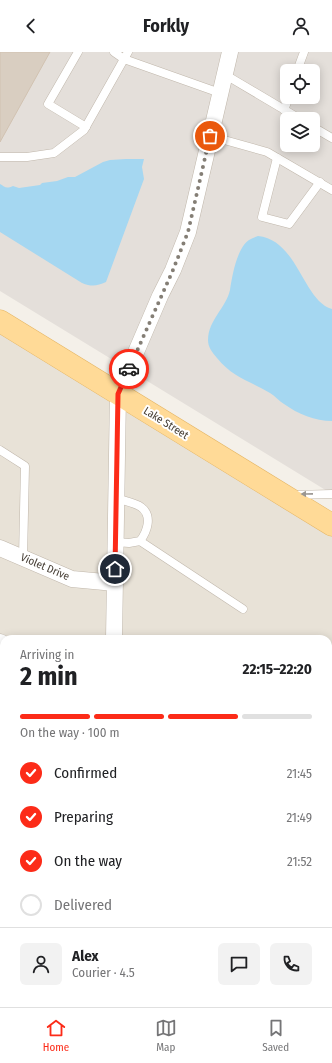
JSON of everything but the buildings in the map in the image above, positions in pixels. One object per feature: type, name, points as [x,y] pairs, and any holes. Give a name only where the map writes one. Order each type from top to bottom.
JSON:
[{"type":"main road","name":"Lake Street","points":[[0,320],[332,525]]},
{"type":"street","points":[[114,635],[118,394],[160,296],[173,270],[188,232],[230,52]]},
{"type":"street","name":"Violet Drive","points":[[0,548],[72,578],[115,582]]},
{"type":"lane","points":[[78,52],[48,104],[86,127]]},
{"type":"lane","points":[[114,52],[126,55],[220,93]]},
{"type":"lane","points":[[300,64],[304,52]]},
{"type":"lane","points":[[0,157],[27,158],[54,152],[84,130],[126,55]]},
{"type":"lane","points":[[224,74],[288,112]]},
{"type":"lane","points":[[284,110],[286,104]]},
{"type":"lane","points":[[320,131],[332,138]]},
{"type":"lane","points":[[210,136],[267,152],[332,190]]},
{"type":"lane","points":[[277,158],[262,217],[289,224],[320,182]]},
{"type":"lane","points":[[0,450],[25,466],[23,558]]},
{"type":"lane","points":[[283,495],[332,494]]},
{"type":"lane","points":[[116,498],[141,507],[147,514],[148,523],[146,534],[140,541],[129,543],[116,542]]},
{"type":"lane","points":[[140,541],[243,610]]},
{"type":"shaded area","points":[[0,52],[332,52],[332,494],[0,291]]},
{"type":"shaded area","points":[[0,327],[113,396],[110,635],[0,635]]},
{"type":"shaded area","points":[[124,401],[332,535],[332,635],[121,635]]},
{"type":"water","points":[[126,159],[144,159],[142,167],[144,179],[106,282],[94,286],[82,283],[0,232],[0,184],[6,187],[13,186],[19,188],[40,185],[42,183],[57,181],[68,177],[75,177],[103,162]]},
{"type":"water","points":[[258,236],[271,240],[282,248],[291,259],[314,295],[322,304],[332,309],[332,421],[313,418],[289,408],[270,393],[229,370],[212,352],[208,343],[211,326],[228,296],[241,249],[250,239]]},
{"type":"way so far","points":[[129,369],[160,296],[173,270],[188,232],[210,136]]},
{"type":"route","points":[[115,569],[118,394],[129,369]]}]
